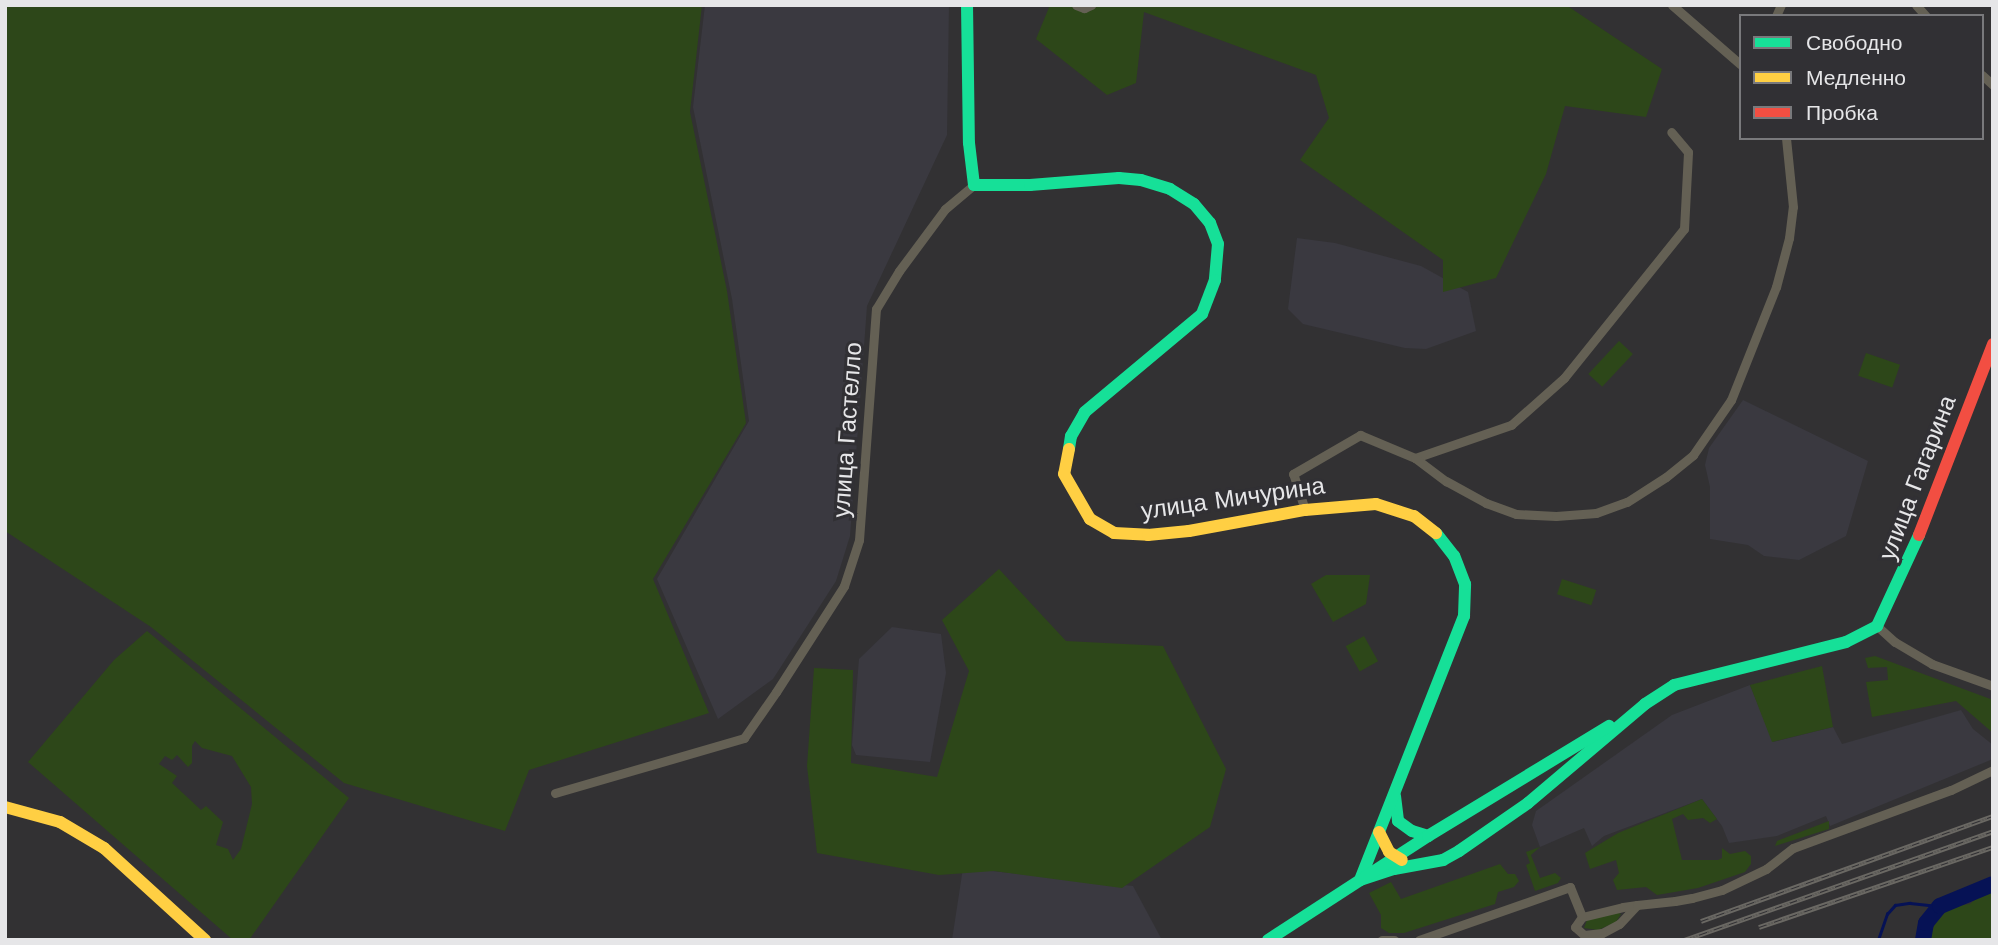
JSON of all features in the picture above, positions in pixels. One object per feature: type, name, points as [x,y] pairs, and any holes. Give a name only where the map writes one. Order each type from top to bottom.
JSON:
[{"type":"street","points":[[967,5],[969,143],[974,185]]},
{"type":"street","points":[[1076,5],[1084,8],[1091,5]]},
{"type":"street","points":[[1672,5],[1739,63]]},
{"type":"street","points":[[1415,458],[1511,425],[1564,378],[1684,229],[1688,152],[1671,132]]},
{"type":"street","points":[[1305,510],[1293,474],[1360,435],[1415,458],[1446,481],[1486,503],[1516,514],[1556,516],[1596,513],[1627,502],[1667,477],[1693,455],[1731,400],[1782,267],[1793,207],[1786,140]]},
{"type":"street","name":"улица Мичурина","points":[[974,185],[1141,180],[1170,189],[1194,204],[1210,223],[1218,244],[1216,280],[1202,314],[1085,412],[1072,436],[1064,474],[1090,519],[1114,533],[1148,535],[1189,531],[1305,510],[1362,503],[1401,509],[1439,535],[1454,556],[1465,584],[1464,616],[1360,880]]},
{"type":"street","name":"улица Гастелло","points":[[555,793],[744,738],[776,692],[844,586],[859,540],[876,309],[899,271],[944,209],[974,185]]},
{"type":"street","name":"улица Гагарина","points":[[1877,626],[1905,570],[1993,344]]},
{"type":"street","points":[[1360,880],[1443,860],[1474,842],[1575,757],[1661,691],[1686,680],[1846,642],[1877,626],[1895,642],[1932,664],[1993,686]]},
{"type":"street","points":[[1268,940],[1326,905],[1428,836],[1575,757]]},
{"type":"street","points":[[1637,905],[1619,924],[1595,935],[1584,935],[1577,931],[1576,923],[1582,916],[1637,905],[1675,901],[1722,890],[1766,869],[1793,848],[1951,790],[1993,770]]},
{"type":"street","points":[[1395,787],[1398,821],[1412,831],[1428,836]]},
{"type":"street","points":[[5,807],[60,822],[104,848],[205,940]]},
{"type":"street","points":[[1379,832],[1384,845],[1396,857],[1419,865]]},
{"type":"street","points":[[1419,940],[1570,887],[1582,916]]},
{"type":"street","points":[[1382,940],[1394,940]]},
{"type":"shaded area","points":[[705,5],[949,5],[947,135],[867,306],[850,536],[836,581],[773,679],[718,719],[657,579],[749,421],[732,299],[693,107]]},
{"type":"shaded area","points":[[1297,238],[1335,243],[1421,266],[1468,292],[1476,331],[1426,349],[1405,348],[1303,324],[1288,309]]},
{"type":"shaded area","points":[[1743,400],[1868,461],[1846,536],[1799,560],[1764,556],[1748,545],[1710,539],[1710,487],[1705,465],[1709,448]]},
{"type":"shaded area","points":[[892,627],[941,634],[946,673],[930,762],[856,755],[852,745],[859,659]]},
{"type":"shaded area","points":[[1750,685],[1773,742],[1833,727],[1842,744],[1961,710],[1973,729],[1993,745],[1993,759],[1830,826],[1826,816],[1777,836],[1729,843],[1722,826],[1702,799],[1604,836],[1592,846],[1584,828],[1540,847],[1532,825],[1536,811],[1672,715]]},
{"type":"shaded area","points":[[963,868],[1133,886],[1162,940],[952,940]]},
{"type":"green space","points":[[5,5],[702,5],[690,112],[727,291],[746,423],[653,579],[709,713],[529,770],[505,831],[344,783],[151,627],[5,531]]},
{"type":"green space","points":[[1050,5],[1566,5],[1662,69],[1646,117],[1565,106],[1546,174],[1496,278],[1443,292],[1443,260],[1300,160],[1329,118],[1316,75],[1144,12],[1136,83],[1107,95],[1036,39]]},
{"type":"green space","points":[[1619,341],[1633,354],[1602,387],[1588,374]]},
{"type":"green space","points":[[1866,353],[1900,365],[1892,387],[1858,376]]},
{"type":"green space","points":[[999,569],[1066,641],[1163,646],[1226,769],[1210,827],[1122,888],[994,871],[939,875],[817,853],[807,766],[814,668],[853,670],[851,763],[937,777],[969,671],[942,620]]},
{"type":"green space","points":[[1326,575],[1370,575],[1366,604],[1333,622],[1311,584]]},
{"type":"green space","points":[[1562,579],[1596,590],[1591,605],[1557,594]]},
{"type":"green space","points":[[147,631],[349,798],[249,940],[233,940],[28,762],[114,660]],"holes":[[[195,741],[202,748],[232,756],[251,787],[252,804],[241,849],[233,860],[228,849],[216,845],[223,822],[206,806],[201,810],[172,783],[177,776],[159,764],[165,756],[172,760],[177,755],[188,767],[192,763],[192,746]]]},
{"type":"green space","points":[[1364,636],[1378,661],[1360,672],[1346,646]]},
{"type":"green space","points":[[1875,656],[1993,700],[1993,733],[1956,701],[1872,717],[1866,682],[1888,680],[1887,667],[1868,668],[1865,658]]},
{"type":"green space","points":[[1822,666],[1833,727],[1772,742],[1750,685]]},
{"type":"green space","points":[[1702,799],[1717,819],[1710,823],[1703,818],[1688,820],[1683,814],[1672,819],[1682,860],[1718,860],[1722,858],[1722,848],[1730,854],[1745,851],[1751,856],[1751,864],[1745,872],[1698,888],[1657,895],[1646,887],[1617,890],[1613,880],[1619,873],[1616,860],[1590,869],[1585,853],[1618,833]]},
{"type":"green space","points":[[1829,821],[1829,829],[1775,846],[1777,841]]},
{"type":"green space","points":[[1540,847],[1531,855],[1540,878],[1555,873],[1561,878],[1558,883],[1535,891],[1526,865],[1530,863],[1526,852]]},
{"type":"green space","points":[[1500,864],[1508,874],[1515,874],[1519,881],[1514,887],[1498,892],[1495,904],[1404,933],[1389,933],[1381,928],[1381,915],[1369,893],[1391,882],[1401,899]]},
{"type":"green space","points":[[1993,893],[1993,940],[1928,940],[1938,916],[1956,906],[1970,904],[1981,894]]},
{"type":"green space","points":[[1616,912],[1621,914],[1616,922],[1598,930],[1584,928],[1587,920]]},
{"type":"waterway","points":[[1923,940],[1926,923],[1940,906],[1993,884]]},
{"type":"waterway","points":[[1878,940],[1887,914],[1895,905],[1910,903],[1940,906]]},
{"type":"railway","points":[[1701,921],[1993,816]]},
{"type":"railway","points":[[1684,940],[1993,831]]},
{"type":"railway","points":[[1759,927],[1993,847]]},
{"type":"traffic: fast","points":[[967,5],[969,143],[974,185],[1030,185],[1119,178],[1141,180],[1170,189],[1194,204],[1210,223],[1218,244],[1215,280],[1202,314],[1085,412],[1071,436],[1069,449]]},
{"type":"traffic: fast","points":[[1360,880],[1464,616],[1465,584],[1454,556],[1436,533]]},
{"type":"traffic: fast","points":[[1360,880],[1394,869],[1443,860],[1459,851],[1528,803],[1645,704],[1674,685],[1846,642],[1877,626],[1919,535]]},
{"type":"traffic: fast","points":[[1268,940],[1428,836],[1609,726]]},
{"type":"traffic: fast","points":[[1395,796],[1398,821],[1412,831],[1428,836]]},
{"type":"traffic: slow","points":[[1069,449],[1064,474],[1090,519],[1114,533],[1148,535],[1189,531],[1305,510],[1376,504],[1414,516],[1436,533]]},
{"type":"traffic: slow","points":[[5,807],[60,822],[104,848],[205,940]]},
{"type":"traffic: slow","points":[[1379,832],[1389,852],[1402,860]]},
{"type":"traffic: jam","points":[[1919,535],[1993,344]]}]
